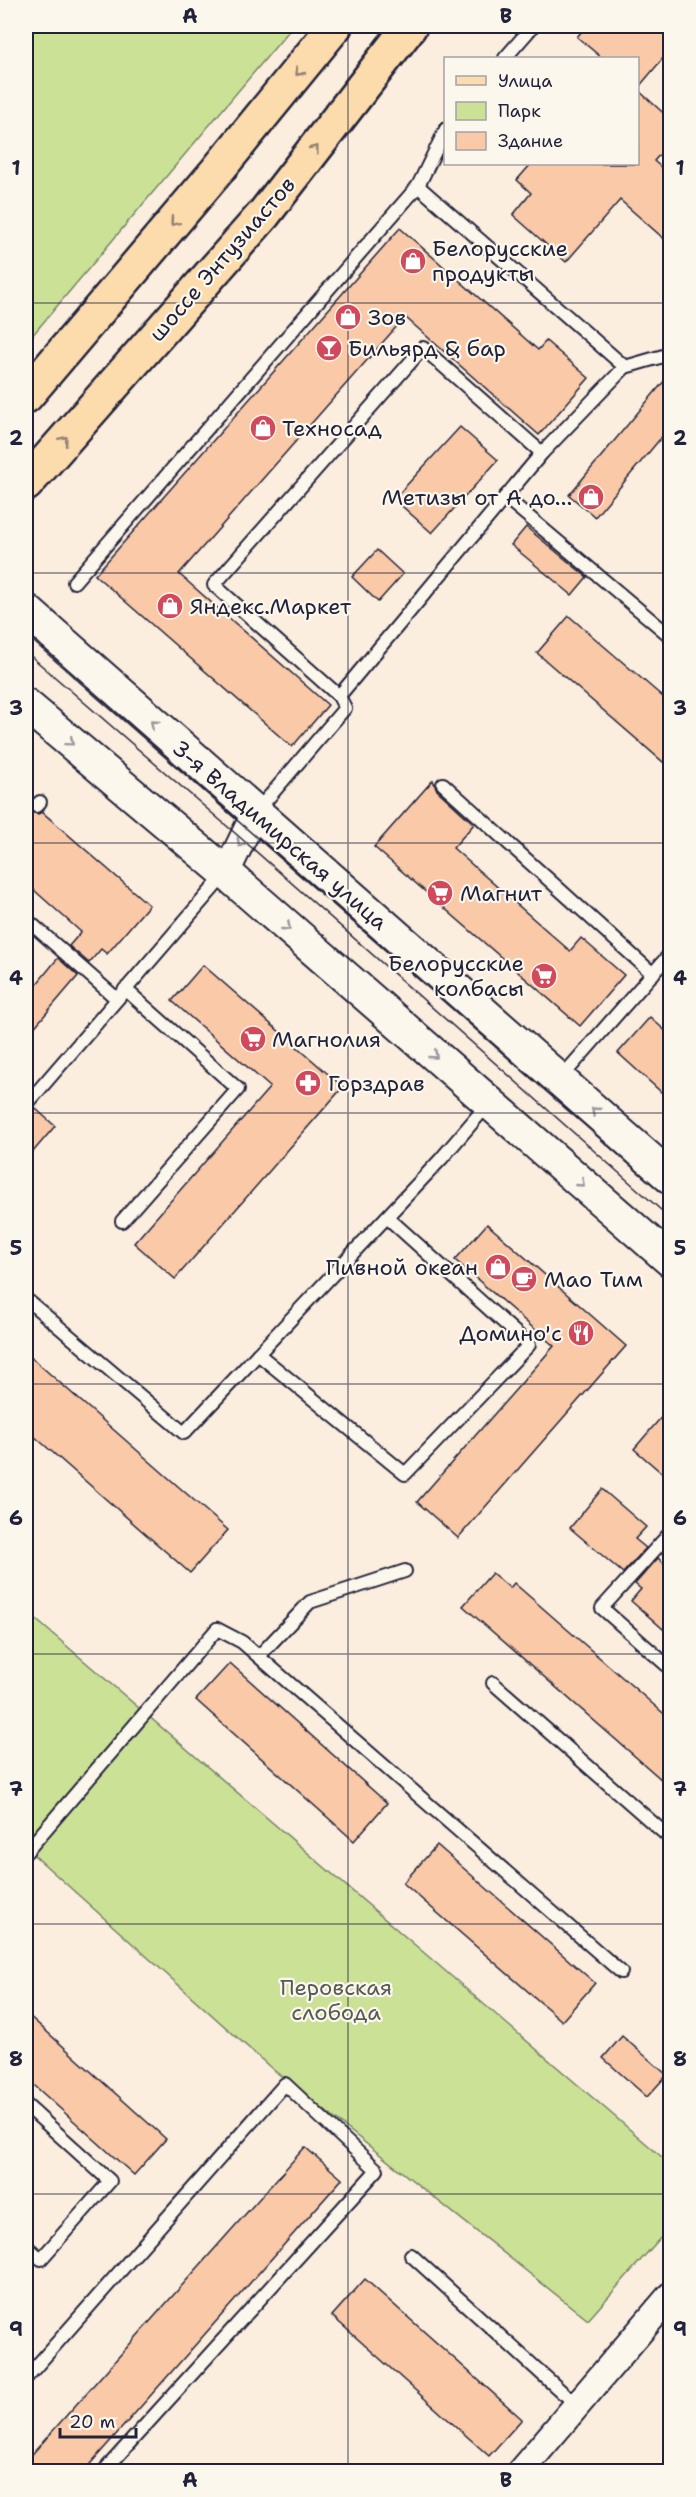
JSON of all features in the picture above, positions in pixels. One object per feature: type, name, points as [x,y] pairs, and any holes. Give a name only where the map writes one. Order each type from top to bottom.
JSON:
[{"type":"main road","points":[[26,396],[216,172],[335,26]]},
{"type":"main road","name":"шоссе Энтузиастов","points":[[26,484],[264,214],[410,26]]},
{"type":"street","name":"3-я Владимирская улица","points":[[26,610],[670,1177]]},
{"type":"street","points":[[26,705],[226,873],[670,1260]]},
{"type":"street","points":[[226,873],[255,813]]},
{"type":"street","points":[[530,2468],[578,2404],[670,2296]]},
{"type":"lane","points":[[506,57],[533,26]]},
{"type":"lane","points":[[74,582],[418,186],[444,133]]},
{"type":"lane","points":[[418,186],[625,368]]},
{"type":"lane","points":[[255,813],[345,708],[339,696],[214,585],[423,348],[542,453]]},
{"type":"lane","points":[[339,696],[542,453],[625,368],[670,354]]},
{"type":"lane","points":[[505,497],[670,636]]},
{"type":"lane","points":[[443,784],[653,974]]},
{"type":"lane","points":[[26,1105],[226,873]]},
{"type":"lane","points":[[26,919],[117,999]]},
{"type":"lane","points":[[560,1081],[670,954]]},
{"type":"lane","points":[[122,1221],[238,1089],[125,989]]},
{"type":"lane","points":[[26,1299],[184,1433],[387,1217],[489,1103]]},
{"type":"lane","points":[[258,1354],[405,1474],[529,1345],[387,1217]]},
{"type":"lane","points":[[670,1533],[602,1608],[670,1668]]},
{"type":"lane","points":[[259,1656],[309,1602],[405,1571]]},
{"type":"lane","points":[[26,1852],[217,1629],[242,1642],[259,1656],[621,1972]]},
{"type":"lane","points":[[493,1683],[670,1838]]},
{"type":"lane","points":[[26,2378],[285,2084],[377,2170],[104,2472]]},
{"type":"lane","points":[[26,2105],[110,2181],[41,2259],[26,2246]]},
{"type":"lane","points":[[411,2255],[578,2404]]},
{"type":"green space","points":[[26,26],[293,26],[26,343]]},
{"type":"green space","name":"Перовская слобода","points":[[26,1611],[670,2164],[670,2227],[588,2320],[271,2068],[26,1848]]},
{"type":"building","points":[[586,26],[670,26],[670,50],[639,87],[639,57],[601,57],[577,37]]},
{"type":"building","points":[[639,91],[670,119],[670,143],[654,161],[670,175],[670,244],[620,200],[566,262],[513,215],[531,193],[517,180],[530,165],[639,165]]},
{"type":"building","points":[[400,228],[538,350],[546,341],[589,378],[539,435],[405,317],[179,574],[328,705],[292,747],[95,575]]},
{"type":"building","points":[[670,374],[670,427],[595,517],[569,495]]},
{"type":"building","points":[[460,427],[498,460],[432,533],[394,499]]},
{"type":"building","points":[[526,527],[587,577],[572,595],[511,545]]},
{"type":"building","points":[[377,550],[403,574],[378,602],[352,577]]},
{"type":"building","points":[[569,616],[670,703],[670,768],[537,653]]},
{"type":"building","points":[[433,780],[437,790],[474,824],[453,848],[570,951],[581,938],[624,975],[580,1026],[374,847]]},
{"type":"building","points":[[26,798],[29,801],[28,808],[31,812],[38,814],[42,812],[149,905],[107,954],[101,949],[89,963],[69,946],[81,932],[26,883]]},
{"type":"building","points":[[58,958],[78,976],[26,1037],[26,997]]},
{"type":"building","points":[[203,965],[343,1087],[175,1279],[134,1243],[270,1087],[172,1001]]},
{"type":"building","points":[[650,1017],[670,1035],[670,1100],[618,1053]]},
{"type":"building","points":[[36,1109],[55,1126],[26,1160],[26,1121]]},
{"type":"building","points":[[487,1224],[626,1346],[458,1538],[417,1502],[554,1346],[455,1260]]},
{"type":"building","points":[[26,1353],[228,1530],[190,1573],[26,1429]]},
{"type":"building","points":[[670,1407],[670,1480],[634,1449]]},
{"type":"building","points":[[602,1489],[646,1527],[635,1539],[646,1548],[623,1573],[570,1528]]},
{"type":"building","points":[[658,1558],[670,1569],[670,1635],[631,1601],[641,1589],[635,1584]]},
{"type":"building","points":[[492,1573],[510,1588],[514,1583],[670,1719],[670,1787],[463,1606]]},
{"type":"building","points":[[230,1663],[387,1803],[354,1841],[196,1700]]},
{"type":"building","points":[[437,1845],[595,1983],[562,2021],[403,1883]]},
{"type":"building","points":[[26,2013],[166,2139],[134,2175],[26,2078]]},
{"type":"building","points":[[622,2036],[667,2075],[647,2097],[603,2058]]},
{"type":"building","points":[[305,2147],[342,2179],[83,2472],[26,2472],[26,2461]]},
{"type":"building","points":[[365,2279],[522,2419],[489,2456],[332,2316]]},
{"type":"tram line","points":[[26,635],[670,1200]]},
{"type":"tram line","points":[[26,652],[243,840],[670,1218]]},
{"type":"place","name":"Белорусские продукты","points":[[413,261]]},
{"type":"place","name":"Зов","points":[[348,317]]},
{"type":"place","name":"Бильярд & бар","points":[[329,348]]},
{"type":"place","name":"Техносад","points":[[263,428]]},
{"type":"place","name":"Метизы от А до…","points":[[591,497]]},
{"type":"place","name":"Яндекс.Маркет","points":[[170,606]]},
{"type":"place","name":"Магнит","points":[[440,893]]},
{"type":"place","name":"Белорусские колбасы","points":[[544,976]]},
{"type":"place","name":"Магнолия","points":[[253,1039]]},
{"type":"place","name":"Горздрав","points":[[308,1083]]},
{"type":"place","name":"Пивной океан","points":[[498,1267]]},
{"type":"place","name":"Мао Тим","points":[[524,1279]]},
{"type":"place","name":"Домино'c","points":[[581,1333]]}]
